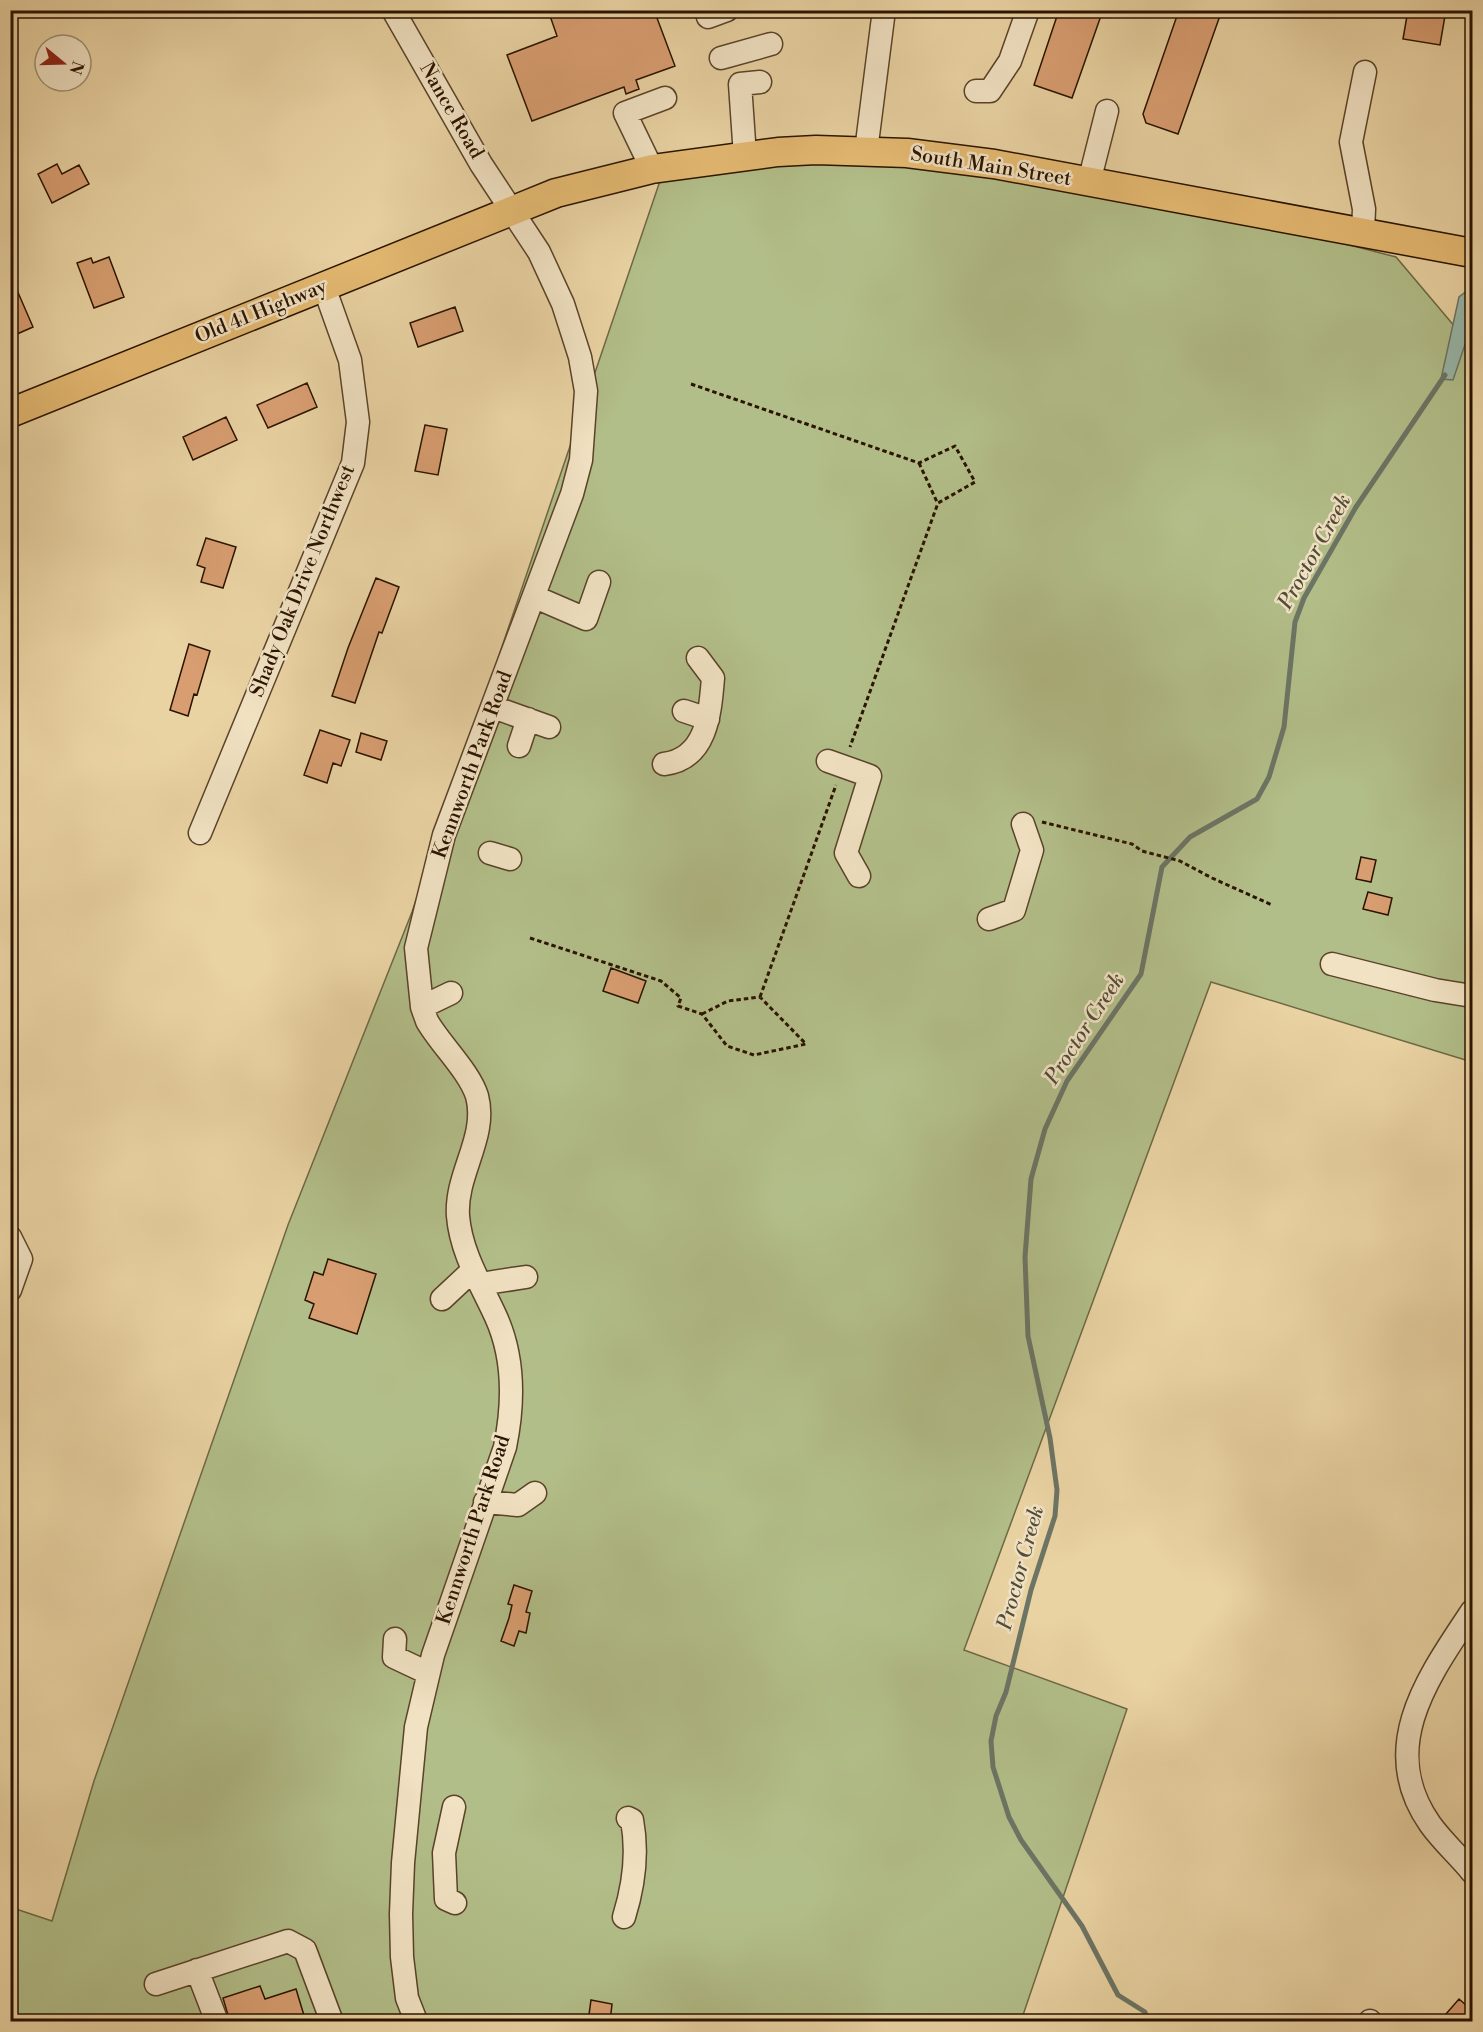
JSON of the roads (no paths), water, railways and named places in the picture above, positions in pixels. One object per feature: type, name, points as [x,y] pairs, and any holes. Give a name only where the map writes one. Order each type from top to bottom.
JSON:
[{"type":"main road","name":"South Main Street","points":[[511,209],[556,193],[652,170],[745,156],[816,150],[866,151],[907,153],[972,161],[1473,253]]},
{"type":"main road","name":"Old 41 Highway","points":[[10,413],[511,209]]},
{"type":"street","name":"Nance Road","points":[[393,10],[481,164],[511,209]]},
{"type":"street","points":[[866,151],[884,10]]},
{"type":"street","points":[[976,91],[990,91],[1010,61],[1028,10]]},
{"type":"street","points":[[728,87],[721,55],[771,44]]},
{"type":"street","points":[[1363,231],[1364,210],[1351,142],[1365,72]]},
{"type":"street","points":[[745,156],[740,84],[760,82]]},
{"type":"street","points":[[652,170],[625,113],[665,98]]},
{"type":"street","points":[[1089,182],[1107,111]]},
{"type":"street","name":"Kennworth Park Road","points":[[416,2021],[407,1998],[402,1957],[404,1849],[416,1726],[428,1673],[505,1447],[511,1420],[512,1391],[505,1341],[477,1277],[460,1230],[458,1196],[481,1115],[476,1094],[436,1036],[422,1007],[416,948],[444,835],[572,494],[581,460],[586,391],[580,357],[563,304],[539,252],[511,209]]},
{"type":"street","name":"Shady Oak Drive Northwest","points":[[200,834],[352,463],[358,422],[350,360],[324,287]]},
{"type":"street","points":[[535,597],[586,619],[599,582]]},
{"type":"street","points":[[664,764],[680,762],[701,740],[708,719],[713,678],[698,658]]},
{"type":"street","points":[[493,707],[549,727]]},
{"type":"street","points":[[684,711],[708,719]]},
{"type":"street","points":[[519,746],[528,719]]},
{"type":"street","points":[[836,764],[870,776],[846,853],[859,876]]},
{"type":"street","points":[[988,919],[1014,910],[1032,850],[1030,822]]},
{"type":"street","points":[[1332,964],[1435,990],[1473,996]]},
{"type":"street","points":[[422,1007],[451,993]]},
{"type":"street","points":[[10,1237],[21,1259],[10,1290]]},
{"type":"street","points":[[442,1299],[477,1277],[526,1276]]},
{"type":"street","points":[[485,1502],[518,1505],[535,1493]]},
{"type":"street","points":[[1473,1611],[1435,1667],[1417,1703],[1409,1731],[1405,1761],[1411,1785],[1429,1823],[1473,1872]]},
{"type":"street","points":[[395,1639],[394,1658],[428,1673]]},
{"type":"street","points":[[454,1807],[444,1853],[446,1899],[455,1903]]},
{"type":"street","points":[[624,1917],[631,1894],[636,1842],[632,1820],[628,1818]]},
{"type":"street","points":[[404,1849],[444,1853]]},
{"type":"street","points":[[156,1983],[288,1941],[304,1950],[332,2022]]},
{"type":"street","points":[[197,1970],[217,2022]]},
{"type":"waterway","name":"Proctor Creek","points":[[1147,2022],[1145,2012],[1118,1995],[1082,1926],[1021,1840],[1009,1817],[993,1767],[991,1741],[996,1716],[1006,1692],[1031,1590],[1055,1516],[1057,1490],[1050,1438],[1028,1336],[1025,1257],[1031,1179],[1045,1129],[1067,1081],[1141,974],[1162,867],[1190,837],[1257,799],[1269,777],[1284,727],[1295,622],[1304,598],[1356,507],[1445,375]]}]
